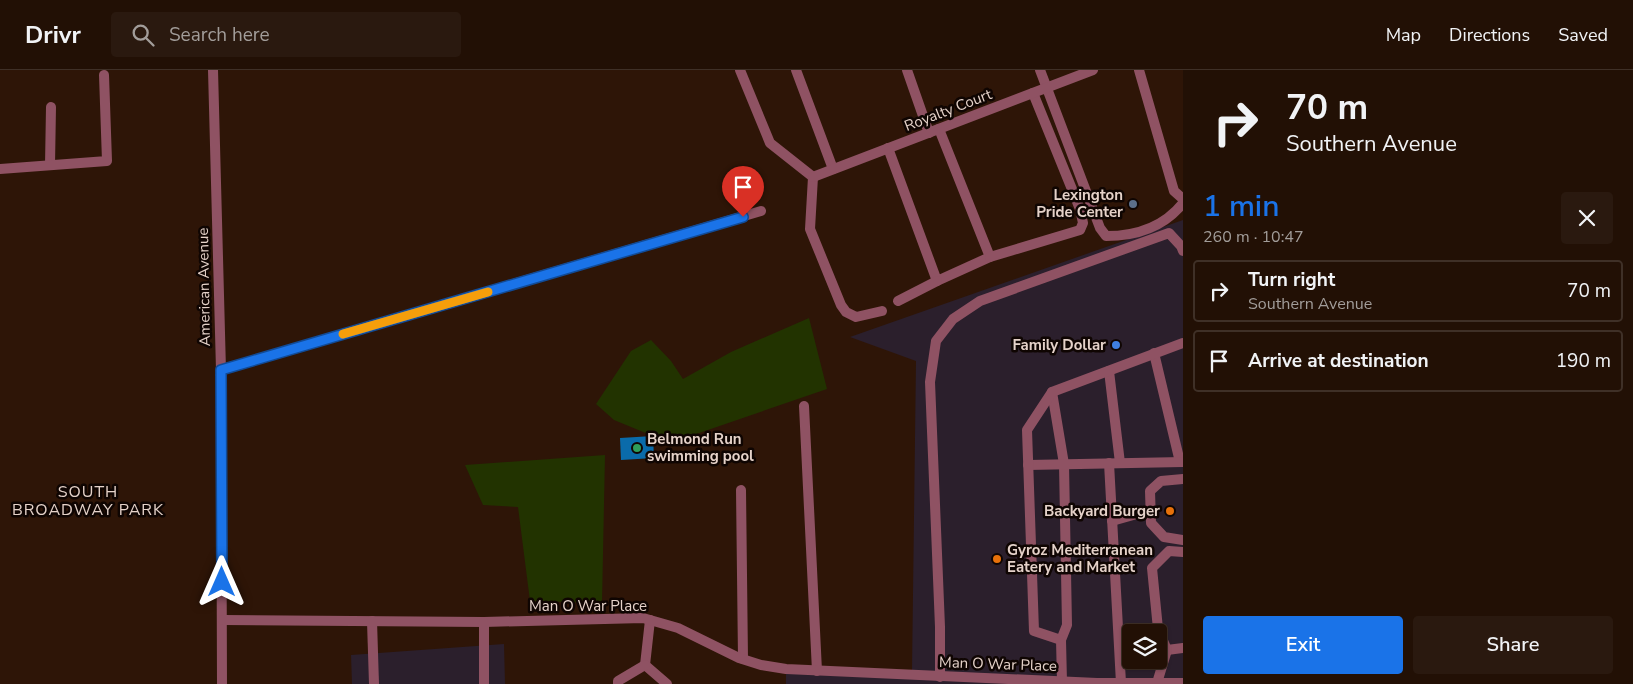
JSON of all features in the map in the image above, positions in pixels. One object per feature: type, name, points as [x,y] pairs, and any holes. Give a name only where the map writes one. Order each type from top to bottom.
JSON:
[{"type":"street","name":"American Avenue","points":[[213,70],[221,370],[222,684]]},
{"type":"street","points":[[740,70],[770,143],[813,177],[810,229],[841,305],[846,312],[856,317],[882,311]]},
{"type":"street","points":[[796,70],[833,169]]},
{"type":"street","points":[[907,70],[990,257]]},
{"type":"street","points":[[1040,70],[1100,228],[1106,236],[1126,236],[1164,223],[1183,203]]},
{"type":"street","name":"Royalty Court","points":[[813,177],[1093,70]]},
{"type":"street","points":[[1139,70],[1174,191],[1183,199]]},
{"type":"street","points":[[0,169],[107,161],[104,76]]},
{"type":"street","points":[[898,301],[937,280],[990,257],[1080,230],[1083,223],[1080,209],[1033,93]]},
{"type":"street","points":[[50,165],[51,107]]},
{"type":"street","points":[[888,148],[937,280]]},
{"type":"street","points":[[221,370],[762,212]]},
{"type":"street","points":[[940,677],[940,626],[930,382],[936,341],[953,319],[980,301],[1168,233],[1182,246],[1183,251]]},
{"type":"street","points":[[1062,640],[1034,630],[1027,430],[1052,392],[1183,343]]},
{"type":"street","points":[[1028,465],[1181,462],[1154,354]]},
{"type":"street","points":[[1109,371],[1120,463]]},
{"type":"street","points":[[1052,392],[1064,464],[1067,626],[1062,640],[1062,682]]},
{"type":"street","points":[[804,406],[817,671]]},
{"type":"street","points":[[1109,464],[1121,683]]},
{"type":"street","points":[[1183,479],[1161,481],[1150,491],[1152,523],[1164,537],[1183,540]]},
{"type":"street","points":[[741,490],[743,659]]},
{"type":"street","points":[[1112,521],[1151,510]]},
{"type":"street","points":[[1158,624],[1152,568],[1169,551],[1183,552]]},
{"type":"street","name":"Man O War Place","points":[[223,620],[484,622],[650,620],[678,628],[715,648],[743,659],[769,666],[912,680],[940,677],[1062,682],[1183,683]]},
{"type":"street","points":[[645,665],[650,620]]},
{"type":"street","points":[[372,621],[374,684]]},
{"type":"street","points":[[484,622],[484,684]]},
{"type":"street","points":[[1167,650],[1183,648]]},
{"type":"street","points":[[618,684],[618,681],[645,665]]},
{"type":"street","points":[[645,665],[667,684]]},
{"type":"street","points":[[1157,683],[1161,669]]},
{"type":"shaded area","points":[[1183,220],[1183,684],[786,684],[786,669],[912,671],[916,361],[850,337]]},
{"type":"shaded area","points":[[504,644],[505,684],[352,684],[351,655]]},
{"type":"green space","points":[[809,318],[827,389],[670,443],[614,420],[596,404],[631,351],[651,340],[671,361],[683,379],[731,352]]},
{"type":"green space","points":[[605,455],[602,603],[530,601],[518,507],[483,505],[465,465]]},
{"type":"water","name":"Belmond Run swimming pool","points":[[653,436],[654,458],[621,460],[620,438]]},
{"type":"slow traffic","points":[[343,334],[488,292]]},
{"type":"place","name":"Lexington Pride Center","points":[[1133,204]]},
{"type":"place","name":"Family Dollar","points":[[1116,345]]},
{"type":"place","name":"Belmond Run swimming pool","points":[[637,448]]},
{"type":"place","name":"Backyard Burger","points":[[1170,511]]},
{"type":"place","name":"Gyroz Mediterranean Eatery and Market","points":[[997,559]]},
{"type":"district","name":"SOUTH BROADWAY PARK","points":[[88,500]]},
{"type":"route","points":[[222,582],[221,370],[743,217]]}]
